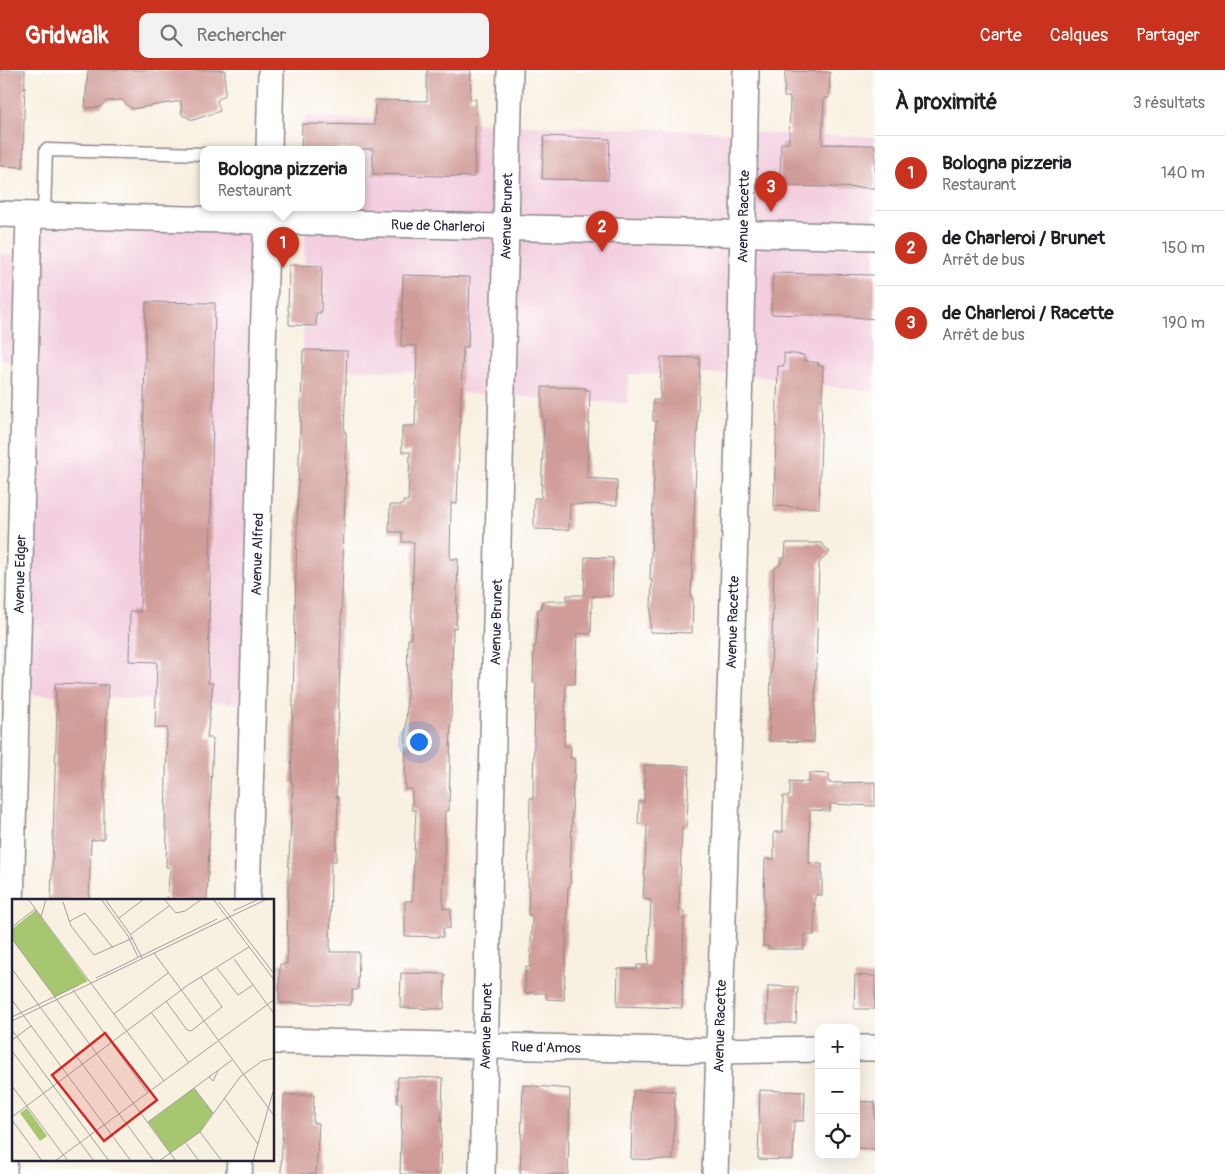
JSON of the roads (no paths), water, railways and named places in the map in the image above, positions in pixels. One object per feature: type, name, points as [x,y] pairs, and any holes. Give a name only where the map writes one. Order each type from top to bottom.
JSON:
[{"type":"street","points":[[269,146],[271,70]]},
{"type":"street","name":"Avenue Brunet","points":[[482,1174],[510,70]]},
{"type":"street","name":"Avenue Racette","points":[[715,1174],[740,374],[746,70]]},
{"type":"street","name":"Rue de Charleroi","points":[[0,214],[267,214],[506,228],[875,237]]},
{"type":"street","name":"Avenue Alfred","points":[[247,899],[267,214]]},
{"type":"street","name":"Avenue Edger","points":[[4,1174],[7,1034],[37,215]]},
{"type":"street","name":"Rue d'Amos","points":[[275,1041],[718,1051],[815,1049]]},
{"type":"street","points":[[860,1048],[875,1048]]},
{"type":"lane","points":[[37,215],[46,150],[200,154]]},
{"type":"place","name":"de Charleroi / Racette","points":[[771,212]]},
{"type":"place","name":"de Charleroi / Brunet","points":[[602,252]]},
{"type":"place","name":"Bologna pizzeria","points":[[283,268]]}]
